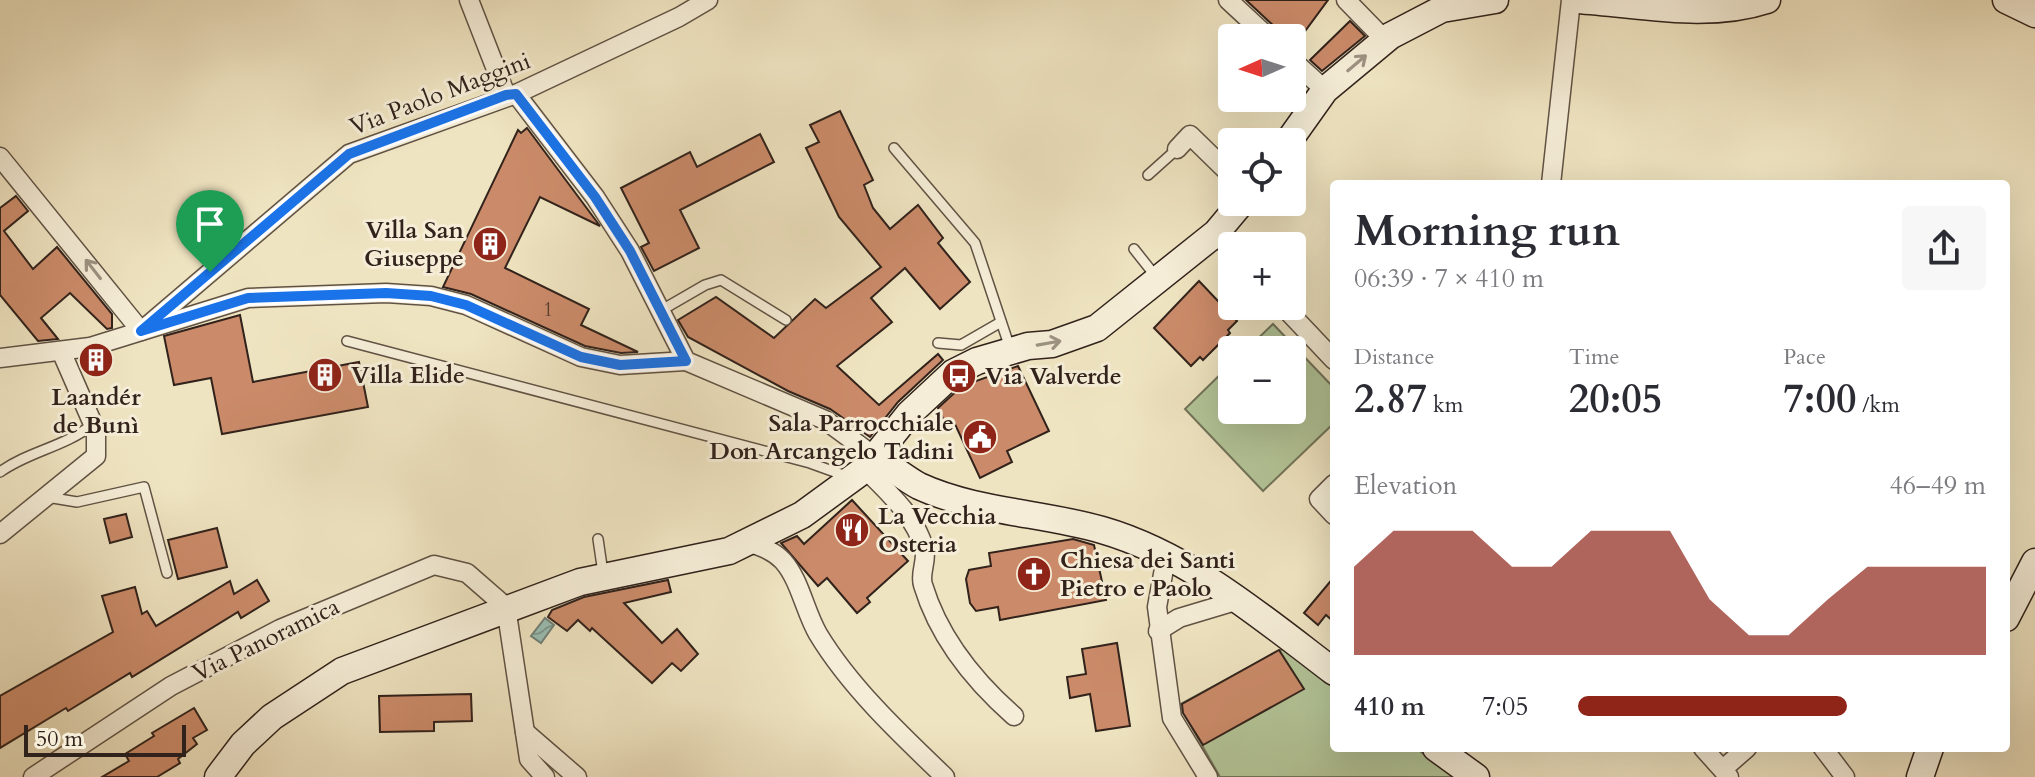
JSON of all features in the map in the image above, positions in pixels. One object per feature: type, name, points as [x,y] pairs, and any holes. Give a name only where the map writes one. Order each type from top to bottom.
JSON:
[{"type":"street","points":[[469,0],[511,94],[595,197],[630,251],[686,361]]},
{"type":"street","name":"Via Paolo Maggini","points":[[141,331],[349,154],[511,94],[708,0]]},
{"type":"street","points":[[1228,0],[1254,24]]},
{"type":"street","points":[[1298,128],[1325,90],[1385,40],[1442,9],[1495,0]]},
{"type":"street","points":[[1551,180],[1571,0]]},
{"type":"street","points":[[1577,0],[1713,11],[1739,9],[1767,0]]},
{"type":"street","points":[[2006,0],[2035,14]]},
{"type":"street","points":[[1353,2],[1385,40]]},
{"type":"street","points":[[1306,73],[1325,90]]},
{"type":"street","points":[[1177,149],[1190,135],[1218,162]]},
{"type":"street","points":[[0,157],[141,331]]},
{"type":"street","points":[[218,777],[243,744],[272,717],[342,671],[506,607],[603,576],[729,551],[802,515],[864,468],[929,392],[953,373],[977,361],[1052,344],[1097,328],[1159,281],[1218,246]]},
{"type":"street","points":[[0,358],[90,347],[264,293],[353,290],[431,296],[466,305],[581,357],[620,365],[686,361],[825,420],[864,468],[900,504],[915,527],[925,551],[921,582],[953,651],[984,689],[1014,716]]},
{"type":"street","points":[[1296,320],[1330,356]]},
{"type":"street","points":[[0,534],[96,456],[93,424],[61,351]]},
{"type":"street","points":[[864,468],[1008,511],[1102,530],[1166,558],[1239,600],[1330,669]]},
{"type":"street","points":[[1330,488],[1319,499],[1330,511]]},
{"type":"street","points":[[745,541],[767,549],[785,563],[816,632],[832,656],[903,736],[945,777]]},
{"type":"street","points":[[1166,558],[1157,607],[1172,718],[1208,777]]},
{"type":"street","points":[[2010,601],[2035,562]]},
{"type":"street","name":"Via Panoramica","points":[[33,777],[183,680],[280,629],[434,565],[467,573],[506,607]]},
{"type":"street","points":[[1158,631],[1179,618],[1239,600]]},
{"type":"street","points":[[506,607],[529,759],[545,777]]},
{"type":"street","points":[[525,732],[577,777]]},
{"type":"street","points":[[1442,752],[1476,777]]},
{"type":"street","points":[[1707,752],[1726,773],[1744,752]]},
{"type":"street","points":[[1826,752],[1845,777]]},
{"type":"street","points":[[1920,777],[1929,752]]},
{"type":"lane","points":[[894,148],[975,243],[1011,351]]},
{"type":"lane","points":[[1148,175],[1177,149]]},
{"type":"lane","points":[[1134,249],[1159,281]]},
{"type":"lane","points":[[660,311],[705,285],[721,280],[786,320]]},
{"type":"lane","points":[[938,343],[961,345],[1001,322]]},
{"type":"lane","points":[[347,341],[810,463],[864,468]]},
{"type":"lane","points":[[0,472],[11,464],[76,438],[93,424]]},
{"type":"lane","points":[[47,497],[77,502],[144,487],[167,573]]},
{"type":"lane","points":[[598,539],[603,576]]},
{"type":"green space","points":[[1273,324],[1284,336],[1261,336]]},
{"type":"green space","points":[[1306,359],[1330,384],[1330,427],[1263,491],[1185,409],[1218,377],[1218,424],[1306,424]]},
{"type":"green space","points":[[1288,646],[1330,680],[1330,752],[1421,752],[1453,777],[1220,777],[1179,705]]},
{"type":"water","points":[[545,618],[554,625],[541,643],[531,636]]},
{"type":"building","points":[[1246,0],[1328,0],[1306,30],[1306,24],[1272,24]]},
{"type":"building","points":[[1350,21],[1365,36],[1322,71],[1310,60]]},
{"type":"building","points":[[840,111],[873,180],[864,185],[873,208],[890,229],[918,205],[943,238],[938,243],[970,282],[940,309],[905,268],[871,298],[892,322],[837,366],[879,405],[938,354],[943,360],[898,402],[870,437],[830,409],[788,391],[688,337],[678,320],[716,297],[774,338],[815,299],[826,308],[881,267],[839,217],[806,148],[819,142],[810,125]]},
{"type":"building","name":"Villa San Giuseppe","points":[[527,128],[600,226],[540,197],[505,268],[589,309],[581,325],[638,352],[621,353],[585,346],[471,294],[443,287],[518,130],[521,133]]},
{"type":"building","points":[[760,134],[774,162],[680,210],[699,248],[654,271],[641,247],[649,243],[621,188],[690,152],[697,167]]},
{"type":"building","points":[[16,196],[28,211],[4,231],[33,269],[57,247],[112,314],[112,328],[107,329],[70,293],[41,318],[58,339],[38,341],[0,295],[0,208]]},
{"type":"building","points":[[1199,281],[1218,301],[1218,320],[1237,321],[1228,330],[1230,333],[1227,336],[1218,336],[1218,345],[1203,360],[1200,357],[1191,366],[1154,328]]},
{"type":"building","name":"Villa Elide","points":[[240,315],[253,382],[359,362],[368,407],[222,434],[211,378],[174,385],[164,336]]},
{"type":"building","name":"Laandér de Bunì","points":[[109,354],[111,361],[83,370],[81,360]]},
{"type":"building","points":[[1018,366],[1049,431],[1007,451],[1012,462],[980,478],[954,422],[946,425],[938,408],[962,386]]},
{"type":"building","points":[[852,500],[908,561],[867,598],[870,602],[857,613],[827,578],[818,586],[781,543],[797,536],[804,544]]},
{"type":"building","points":[[126,514],[132,537],[110,543],[104,519]]},
{"type":"building","points":[[217,528],[227,567],[178,579],[168,540]]},
{"type":"building","name":"Chiesa dei Santi Pietro e Paolo","points":[[1073,539],[1094,545],[1106,600],[1000,620],[998,607],[976,611],[970,603],[966,579],[969,570],[991,566],[989,553]]},
{"type":"building","points":[[257,580],[269,601],[241,618],[238,612],[132,677],[130,673],[0,748],[0,696],[113,632],[102,596],[135,587],[142,614],[147,611],[156,626],[230,581],[234,594]]},
{"type":"building","points":[[668,580],[671,592],[624,603],[662,643],[677,629],[698,654],[681,671],[672,663],[652,683],[592,628],[590,631],[578,620],[567,631],[548,617],[552,610],[584,597]]},
{"type":"building","points":[[1330,582],[1330,618],[1326,615],[1318,625],[1304,613]]},
{"type":"building","points":[[1117,643],[1130,726],[1096,731],[1090,694],[1070,698],[1067,677],[1086,674],[1082,649]]},
{"type":"building","points":[[1279,650],[1304,689],[1203,745],[1183,713],[1182,704]]},
{"type":"building","points":[[471,694],[472,721],[434,722],[434,731],[380,732],[379,696]]},
{"type":"building","points":[[194,708],[207,730],[193,738],[197,744],[178,759],[180,763],[157,777],[102,777],[129,761],[125,754],[154,736],[152,733]]},
{"type":"place","name":"Villa San Giuseppe","points":[[490,244]]},
{"type":"place","name":"Laandér de Bunì","points":[[96,360]]},
{"type":"place","name":"Villa Elide","points":[[325,375]]},
{"type":"place","name":"Via Valverde","points":[[959,376]]},
{"type":"place","name":"Sala Parrocchiale Don Arcangelo Tadini","points":[[980,437]]},
{"type":"place","name":"La Vecchia Osteria","points":[[852,530]]},
{"type":"place","name":"Chiesa dei Santi Pietro e Paolo","points":[[1034,574]]},
{"type":"route","points":[[516,94],[595,197],[630,251],[686,361],[620,365],[581,357],[466,305],[431,296],[386,293],[248,298],[141,331],[210,272],[349,154],[506,95],[516,94]]}]
